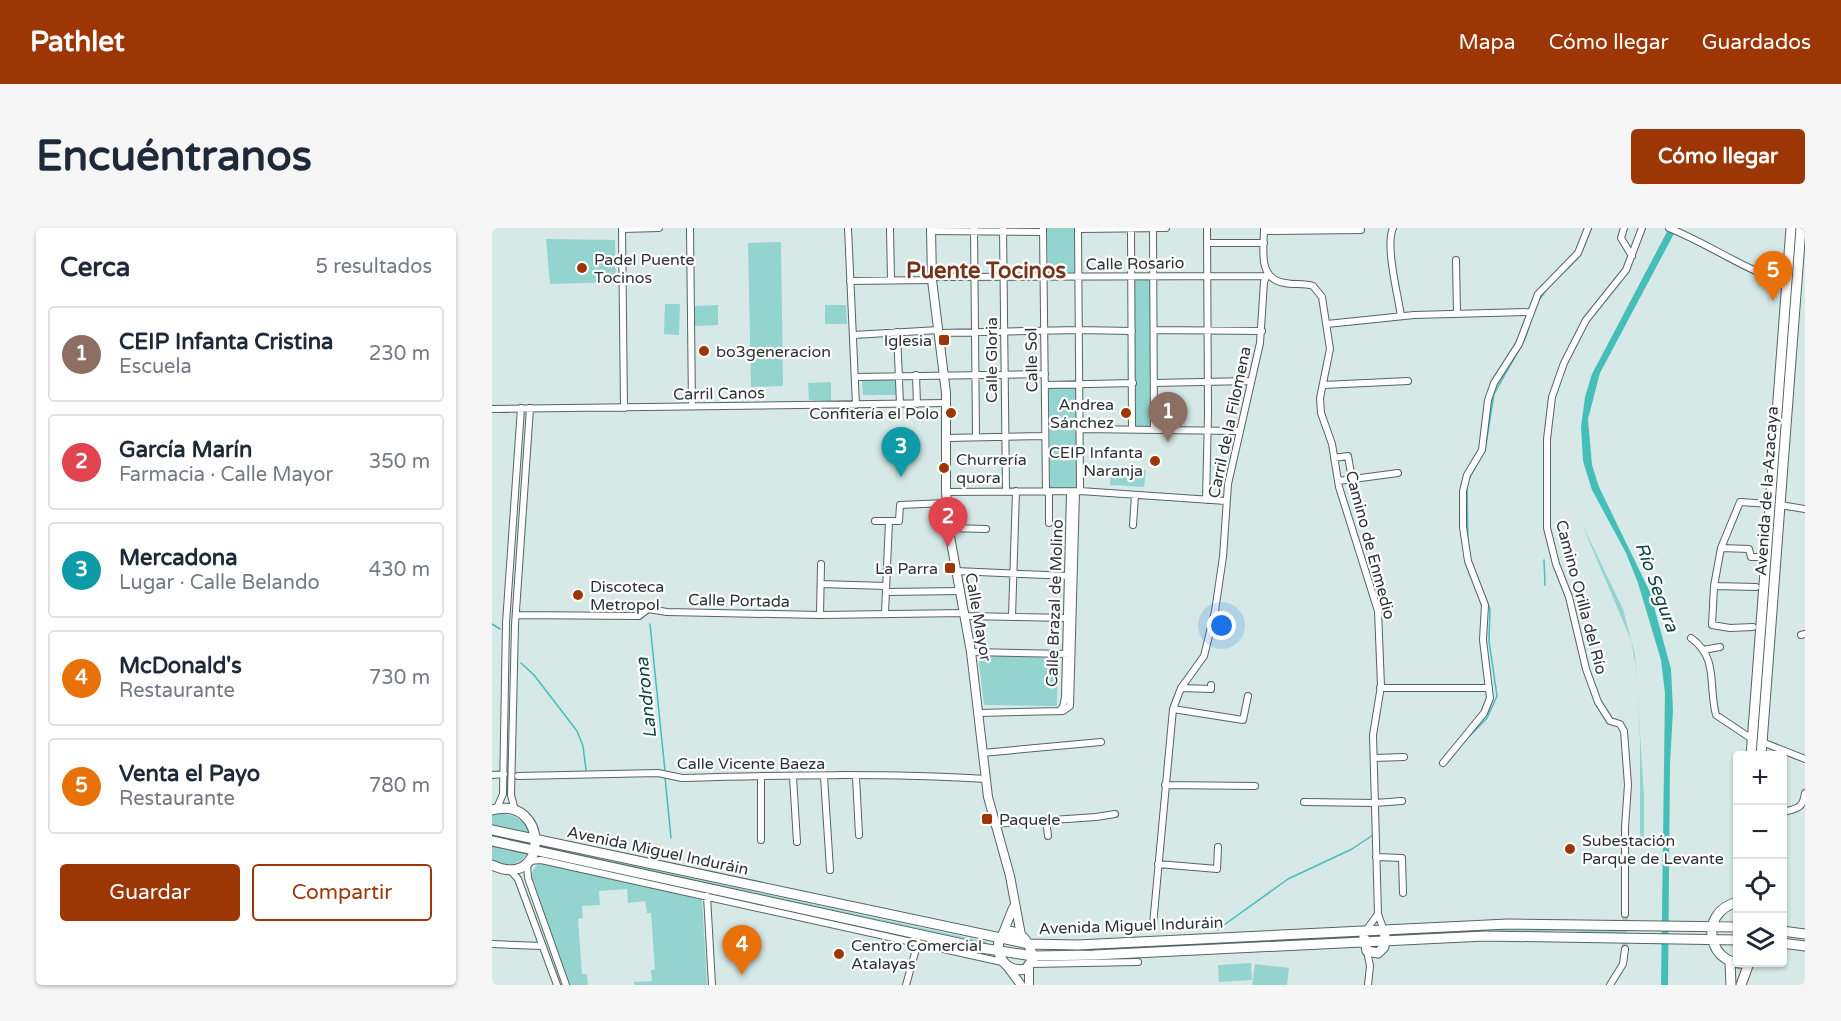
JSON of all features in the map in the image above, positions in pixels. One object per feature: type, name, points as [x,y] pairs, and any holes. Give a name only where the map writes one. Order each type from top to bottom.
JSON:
[{"type":"main road","name":"Avenida de la Azacaya","points":[[1791,228],[1796,286]]},
{"type":"main road","name":"Avenida de la Azacaya","points":[[1753,751],[1757,741],[1775,504],[1801,228]]},
{"type":"main road","name":"Calle Mayor","points":[[931,229],[932,279],[947,403],[948,528],[971,652],[982,753],[993,824],[1010,876],[1021,935]]},
{"type":"main road","name":"Avenida de la Azacaya","points":[[1757,741],[1760,751]]},
{"type":"main road","points":[[492,865],[510,870],[529,862],[536,839],[530,822],[515,811],[495,809]]},
{"type":"main road","name":"Avenida Miguel Induráin","points":[[492,830],[1029,944],[1077,945],[1383,928],[1633,923],[1733,927]]},
{"type":"main road","name":"Avenida Miguel Induráin","points":[[492,842],[998,951],[1031,962],[1094,956],[1385,939],[1530,935],[1733,940]]},
{"type":"main road","name":"Calle Mayor","points":[[1001,937],[1010,921],[1014,901]]},
{"type":"main road","points":[[1733,902],[1719,912],[1707,925],[1706,939],[1719,954],[1733,962]]},
{"type":"main road","points":[[1367,929],[1364,940],[1367,951],[1378,954],[1385,939],[1383,928]]},
{"type":"main road","points":[[1021,985],[998,951],[1001,937],[1011,931],[1021,935],[1029,944],[1031,962],[1029,985]]},
{"type":"main road","points":[[1787,932],[1805,934]]},
{"type":"main road","points":[[1787,944],[1805,946]]},
{"type":"main road","points":[[1005,964],[1018,970],[1031,962]]},
{"type":"main road","points":[[1730,962],[1731,985]]},
{"type":"main road","points":[[1741,985],[1748,967]]},
{"type":"street","points":[[624,408],[622,228],[659,228]]},
{"type":"street","points":[[690,228],[692,407]]},
{"type":"street","points":[[848,228],[856,405]]},
{"type":"street","points":[[890,228],[891,280]]},
{"type":"street","points":[[1131,228],[1132,429]]},
{"type":"street","points":[[1153,228],[1154,429]]},
{"type":"street","points":[[979,713],[1058,711],[1066,710],[1071,702],[1069,654],[1071,576],[1079,429],[1078,229],[1167,228]]},
{"type":"street","points":[[1206,500],[1207,228]]},
{"type":"street","points":[[1393,228],[1391,251],[1401,316]]},
{"type":"street","points":[[1443,763],[1484,713],[1490,698],[1483,640],[1485,605],[1468,561],[1463,527],[1463,491],[1467,475],[1482,450],[1488,400],[1494,383],[1519,344],[1530,312],[1547,283],[1578,253],[1588,228]]},
{"type":"street","points":[[1624,228],[1621,238],[1632,256]]},
{"type":"street","name":"Camino Orilla del Río","points":[[1625,914],[1628,785],[1624,731],[1620,724],[1610,721],[1598,702],[1586,669],[1569,597],[1556,564],[1547,528],[1547,439],[1552,397],[1564,363],[1586,320],[1626,270],[1642,228]]},
{"type":"street","points":[[1669,228],[1700,240],[1730,261],[1796,286]]},
{"type":"street","points":[[931,229],[1043,230]]},
{"type":"street","points":[[974,230],[976,435]]},
{"type":"street","name":"Calle Gloria","points":[[1003,230],[1006,491]]},
{"type":"street","name":"Calle Sol","points":[[1043,230],[1048,523]]},
{"type":"street","points":[[1267,275],[1264,266],[1264,230],[1361,230]]},
{"type":"street","points":[[1207,243],[1264,243]]},
{"type":"street","points":[[1456,260],[1457,314]]},
{"type":"street","name":"Calle Rosario","points":[[850,281],[1267,275]]},
{"type":"street","name":"Camino de Enmedio","points":[[1267,275],[1282,283],[1309,285],[1317,289],[1322,297],[1330,356],[1320,398],[1322,413],[1338,481],[1378,611],[1380,688],[1373,735],[1378,914],[1383,928]]},
{"type":"street","name":"Carril de la Filomena","points":[[1153,925],[1173,709],[1181,688],[1204,656],[1219,588],[1226,501],[1262,331],[1267,275]]},
{"type":"street","points":[[1327,324],[1401,316],[1530,312]]},
{"type":"street","points":[[853,335],[1004,330],[1132,332]]},
{"type":"street","points":[[1154,330],[1262,331]]},
{"type":"street","points":[[897,332],[900,404]]},
{"type":"street","points":[[855,377],[1045,374]]},
{"type":"street","points":[[916,375],[917,404]]},
{"type":"street","points":[[1154,383],[1250,381]]},
{"type":"street","points":[[1323,385],[1408,381]]},
{"type":"street","points":[[1046,385],[1133,383]]},
{"type":"street","name":"Carril Canos","points":[[492,409],[947,403]]},
{"type":"street","points":[[495,809],[502,798],[504,774],[506,624],[521,408]]},
{"type":"street","points":[[515,811],[511,795],[516,615],[530,408]]},
{"type":"street","points":[[1079,429],[1239,431]]},
{"type":"street","points":[[947,438],[976,435],[1045,436]]},
{"type":"street","points":[[1334,458],[1348,456],[1352,479]]},
{"type":"street","points":[[1338,481],[1398,473]]},
{"type":"street","points":[[1012,617],[1016,491]]},
{"type":"street","points":[[946,492],[1075,492],[1226,501]]},
{"type":"street","points":[[1133,525],[1135,495]]},
{"type":"street","points":[[1753,627],[1730,628],[1712,625],[1714,586],[1721,548],[1740,502],[1805,509]]},
{"type":"street","points":[[875,520],[899,521],[900,505],[946,503]]},
{"type":"street","points":[[885,613],[889,521]]},
{"type":"street","points":[[948,528],[986,529]]},
{"type":"street","points":[[1721,548],[1749,549],[1751,557],[1758,557]]},
{"type":"street","points":[[820,615],[821,564]]},
{"type":"street","points":[[510,567],[512,611],[516,615]]},
{"type":"street","points":[[956,571],[1071,576]]},
{"type":"street","points":[[821,584],[961,591]]},
{"type":"street","points":[[1714,586],[1756,587]]},
{"type":"street","name":"Calle Portada","points":[[516,615],[639,616],[648,609],[656,609],[667,612],[820,615],[885,613],[1070,618]]},
{"type":"street","points":[[506,624],[516,615]]},
{"type":"street","points":[[1691,638],[1703,650],[1712,665],[1712,700],[1716,715],[1757,741],[1805,759]]},
{"type":"street","points":[[1703,650],[1720,647]]},
{"type":"street","points":[[971,652],[1069,654]]},
{"type":"street","points":[[1181,688],[1211,689],[1211,685]]},
{"type":"street","points":[[1380,688],[1489,688]]},
{"type":"street","points":[[1173,709],[1243,720],[1248,696]]},
{"type":"street","points":[[982,753],[1101,742]]},
{"type":"street","points":[[1374,758],[1404,757]]},
{"type":"street","name":"Calle Vicente Baeza","points":[[518,776],[658,773],[682,778],[911,775],[986,779]]},
{"type":"street","points":[[492,775],[504,774]]},
{"type":"street","points":[[761,777],[761,840]]},
{"type":"street","points":[[793,777],[796,842]]},
{"type":"street","points":[[824,777],[830,870]]},
{"type":"street","points":[[856,777],[859,835]]},
{"type":"street","points":[[1165,785],[1255,786]]},
{"type":"street","points":[[1787,811],[1804,804],[1805,793]]},
{"type":"street","points":[[1304,802],[1402,801]]},
{"type":"street","points":[[993,824],[1046,819],[1096,818],[1115,814]]},
{"type":"street","points":[[1046,819],[1048,837]]},
{"type":"street","points":[[1158,864],[1216,869],[1218,847]]},
{"type":"street","points":[[1376,857],[1402,858],[1403,893]]},
{"type":"street","points":[[566,985],[528,878],[529,862],[541,860],[918,942],[1005,964]]},
{"type":"street","points":[[510,870],[518,879],[557,985]]},
{"type":"street","points":[[706,896],[712,985]]},
{"type":"street","points":[[1367,929],[1378,914]]},
{"type":"street","points":[[542,946],[545,939],[551,942]]},
{"type":"street","points":[[906,985],[918,942]]},
{"type":"street","points":[[492,944],[542,946]]},
{"type":"street","points":[[1610,985],[1623,964],[1624,949]]},
{"type":"street","points":[[1367,951],[1371,966]]},
{"type":"street","points":[[1368,985],[1371,966],[1378,954]]},
{"type":"street","points":[[1031,962],[1138,962]]},
{"type":"shaded area","points":[[1047,228],[1074,228],[1074,274],[1048,274]]},
{"type":"shaded area","points":[[1669,228],[1677,228],[1600,373],[1588,419],[1592,465],[1599,487],[1650,592],[1671,669],[1673,710],[1670,764],[1668,985],[1661,985],[1665,693],[1661,660],[1638,583],[1626,553],[1592,490],[1583,461],[1581,427],[1585,397],[1592,374]]},
{"type":"shaded area","name":"Padel Puente Tocinos","points":[[546,239],[615,240],[616,282],[550,284]]},
{"type":"shaded area","points":[[781,242],[783,386],[751,387],[748,243]]},
{"type":"shaded area","points":[[1150,279],[1152,427],[1136,427],[1134,280]]},
{"type":"shaded area","points":[[665,304],[680,304],[679,335],[664,334]]},
{"type":"shaded area","points":[[718,305],[718,325],[695,326],[695,306]]},
{"type":"shaded area","points":[[825,305],[846,305],[847,324],[825,324]]},
{"type":"shaded area","points":[[862,380],[897,380],[898,395],[863,395]]},
{"type":"shaded area","points":[[831,382],[831,401],[809,400],[808,383]]},
{"type":"shaded area","points":[[1076,385],[1077,488],[1050,488],[1049,386]]},
{"type":"shaded area","points":[[1111,468],[1146,470],[1144,487],[1110,485]]},
{"type":"shaded area","points":[[1581,522],[1623,609],[1635,655],[1636,667],[1631,640]]},
{"type":"shaded area","points":[[978,655],[1058,658],[1057,706],[984,705]]},
{"type":"shaded area","points":[[1637,689],[1644,796],[1644,845],[1640,845],[1640,740]]},
{"type":"shaded area","points":[[507,814],[521,820],[530,833],[492,826],[492,815]]},
{"type":"shaded area","points":[[492,846],[527,853],[516,863],[501,863],[492,859]]},
{"type":"shaded area","points":[[545,846],[987,942],[987,945],[544,849]]},
{"type":"shaded area","points":[[539,862],[702,899],[707,985],[634,985],[634,982],[652,981],[651,970],[655,969],[651,913],[647,913],[645,901],[628,903],[627,889],[599,891],[600,905],[582,906],[583,918],[578,919],[582,974],[587,974],[588,985],[570,985],[530,875]]},
{"type":"shaded area","points":[[1627,927],[1627,934],[1565,931],[1388,935],[1388,931]]},
{"type":"shaded area","points":[[1356,935],[1354,937],[1056,953],[1057,949]]},
{"type":"shaded area","points":[[1251,963],[1252,980],[1219,982],[1218,965]]},
{"type":"shaded area","points":[[1255,964],[1289,968],[1287,985],[1252,985]]},
{"type":"waterway","points":[[1582,251],[1591,228]]},
{"type":"waterway","points":[[1565,271],[1578,258]]},
{"type":"waterway","points":[[1539,300],[1547,289]]},
{"type":"waterway","points":[[1486,444],[1494,394],[1525,339],[1529,327]]},
{"type":"waterway","points":[[1469,479],[1478,462]]},
{"type":"waterway","points":[[1467,487],[1468,545]]},
{"type":"waterway","points":[[1544,560],[1545,585]]},
{"type":"waterway","points":[[1460,746],[1487,718],[1497,696],[1489,641],[1490,609],[1486,600]]},
{"type":"waterway","name":"Landrona","points":[[492,624],[500,629]]},
{"type":"waterway","name":"Landrona","points":[[650,624],[665,771]]},
{"type":"waterway","name":"Landrona","points":[[521,663],[534,675],[577,731],[583,746],[586,770]]},
{"type":"waterway","name":"Landrona","points":[[665,777],[671,838]]},
{"type":"waterway","points":[[1217,930],[1288,879],[1352,849],[1373,835]]},
{"type":"tunnel","points":[[1625,914],[1625,949]]},
{"type":"place","name":"Padel Puente Tocinos","points":[[582,268]]},
{"type":"place","name":"Venta el Payo","points":[[1773,301]]},
{"type":"place","name":"Iglesia","points":[[944,340]]},
{"type":"place","name":"bo3generacion","points":[[704,351]]},
{"type":"place","name":"Confitería el Polo","points":[[951,413]]},
{"type":"place","name":"Andrea Sánchez","points":[[1126,413]]},
{"type":"place","name":"CEIP Infanta Cristina","points":[[1168,442]]},
{"type":"place","name":"CEIP Infanta Naranja","points":[[1155,461]]},
{"type":"place","name":"Churrería quora","points":[[944,468]]},
{"type":"place","name":"Mercadona","points":[[901,477]]},
{"type":"place","name":"García Marín","points":[[948,547]]},
{"type":"place","name":"La Parra","points":[[950,568]]},
{"type":"place","name":"Discoteca Metropol","points":[[578,595]]},
{"type":"place","name":"Paquele","points":[[987,819]]},
{"type":"place","name":"Subestación Parque de Levante","points":[[1570,849]]},
{"type":"place","name":"Centro Comercial Atalayas","points":[[839,954]]},
{"type":"place","name":"McDonald's","points":[[742,975]]},
{"type":"district","name":"Puente Tocinos","points":[[986,270]]},
{"type":"water label","name":"Río Segura","points":[[1657,587]]}]
